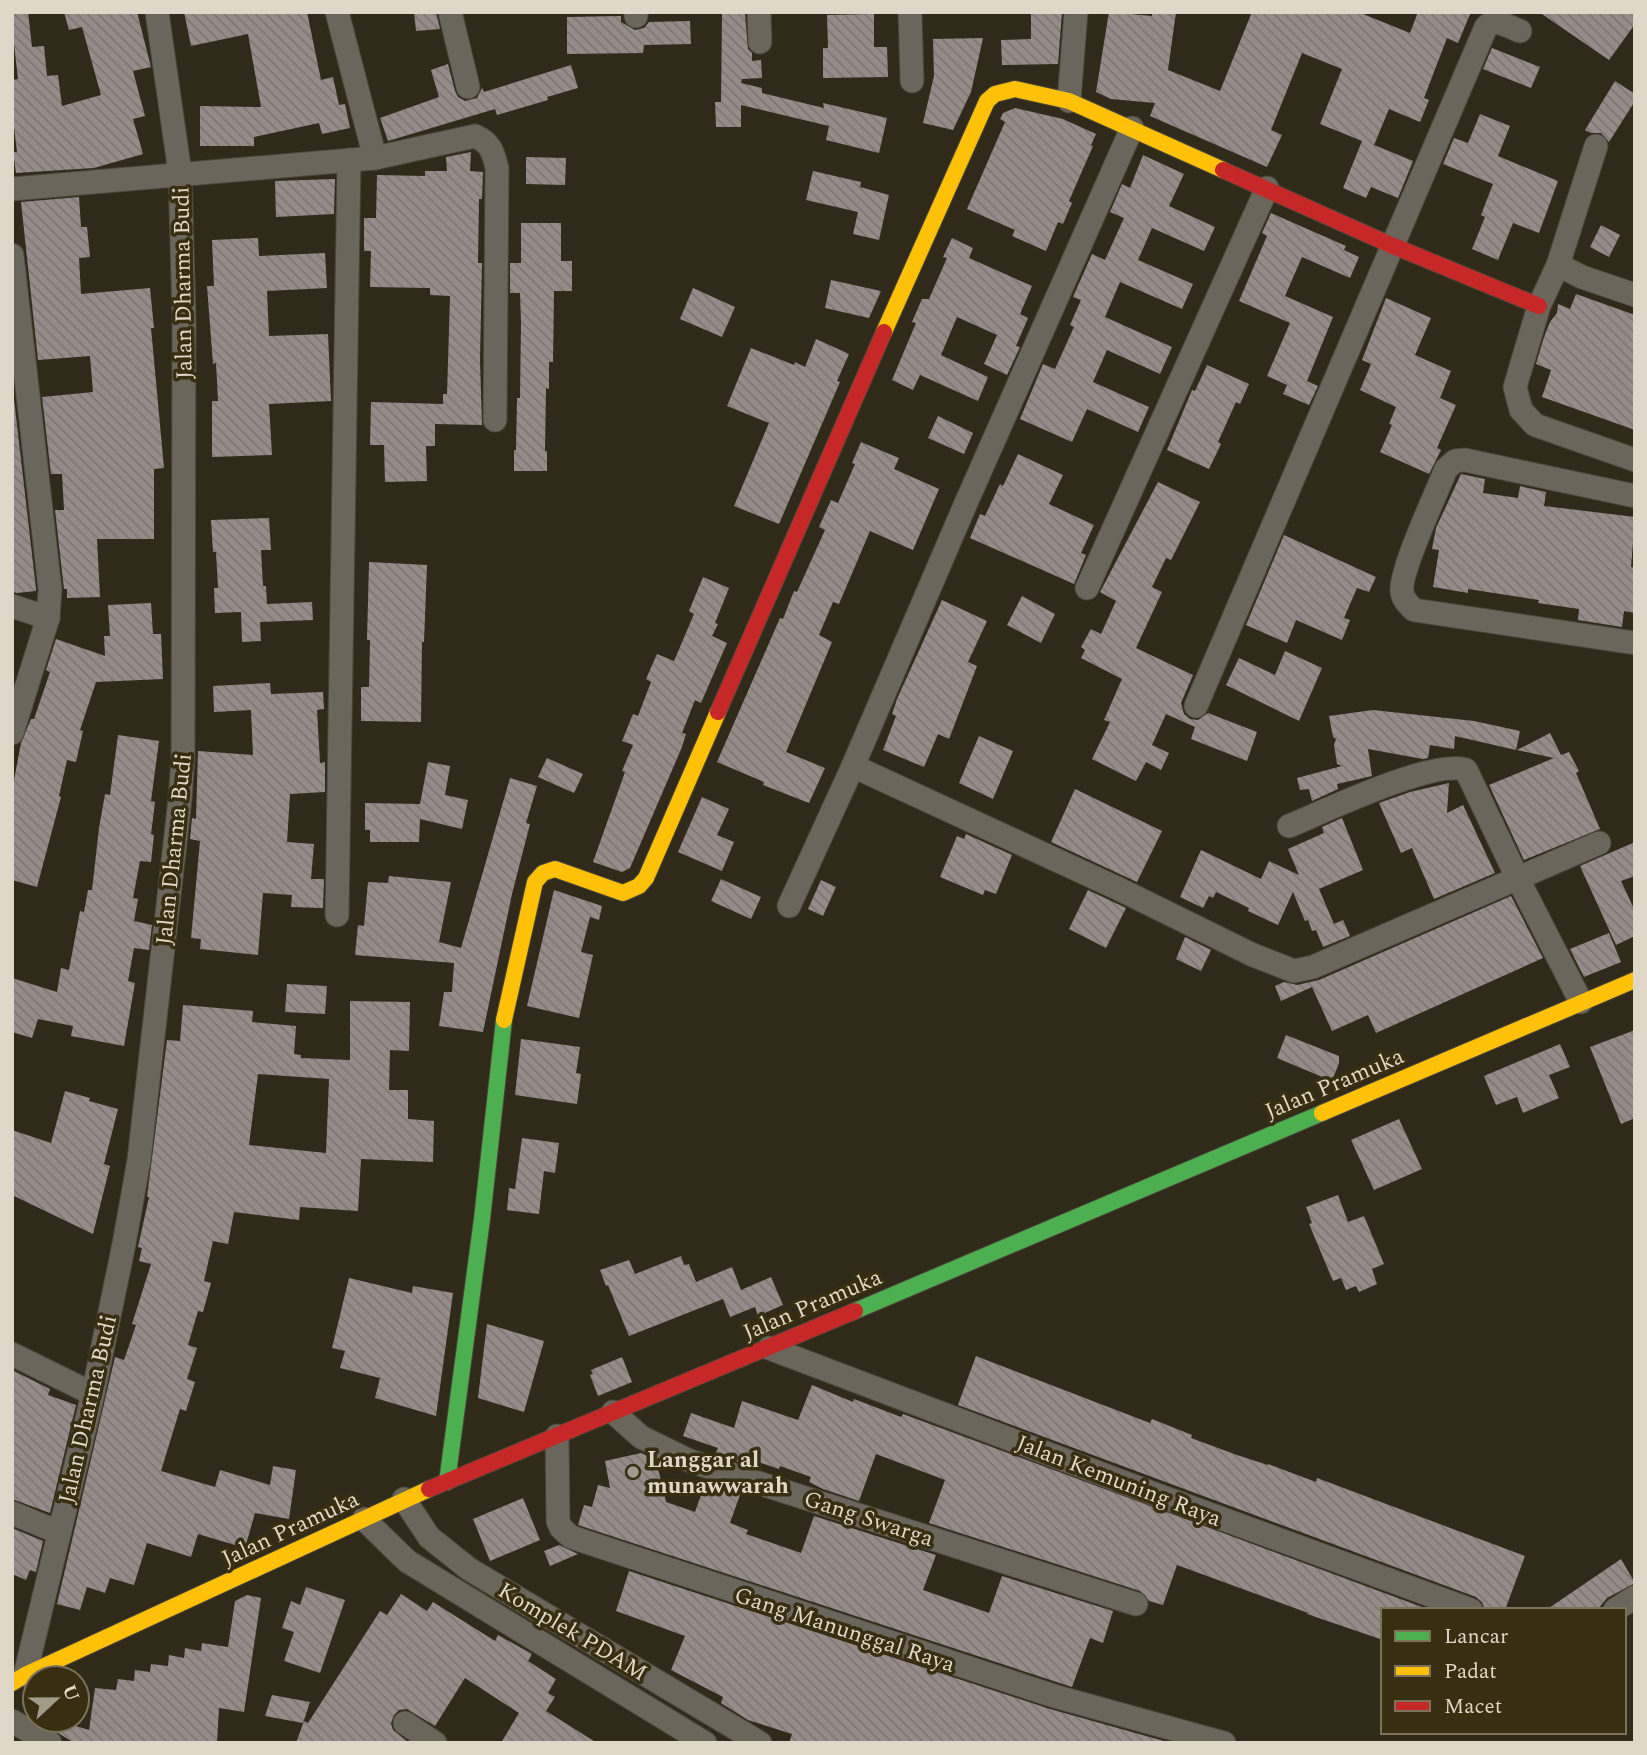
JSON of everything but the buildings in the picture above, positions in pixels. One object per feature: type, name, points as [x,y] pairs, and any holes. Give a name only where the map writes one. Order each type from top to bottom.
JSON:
[{"type":"street","name":"Jalan Dharma Budi","points":[[19,1679],[93,1394],[139,1160],[180,799],[183,758],[184,318],[180,173],[157,12]]},
{"type":"street","points":[[337,12],[375,158]]},
{"type":"street","points":[[450,12],[468,87]]},
{"type":"street","points":[[759,12],[761,42]]},
{"type":"street","points":[[909,12],[912,81]]},
{"type":"street","points":[[1069,101],[1076,12]]},
{"type":"street","points":[[1196,706],[1486,27],[1495,22],[1520,31]]},
{"type":"street","points":[[447,1482],[482,1219],[503,1023],[535,882],[543,873],[555,869],[622,892],[639,886],[646,878],[860,383],[992,94],[1013,87],[1069,101],[1391,246],[1539,306]]},
{"type":"street","points":[[789,905],[853,766],[1132,128]]},
{"type":"street","points":[[12,189],[375,158],[475,136],[485,140],[493,149],[497,168],[495,420]]},
{"type":"street","points":[[1596,146],[1559,265],[1539,306],[1515,387],[1521,410],[1535,425],[1635,460]]},
{"type":"street","points":[[337,915],[349,159]]},
{"type":"street","points":[[1087,588],[1267,188]]},
{"type":"street","points":[[12,255],[50,589],[48,618],[12,733]]},
{"type":"street","points":[[1559,265],[1582,277],[1634,293]]},
{"type":"street","points":[[1635,496],[1465,460],[1455,461],[1446,470],[1416,542],[1403,579],[1402,593],[1414,610],[1635,643]]},
{"type":"street","points":[[12,606],[48,618]]},
{"type":"street","points":[[853,766],[1119,889],[1253,955],[1294,971],[1313,967],[1599,843]]},
{"type":"street","points":[[1289,826],[1406,778],[1438,769],[1460,767],[1466,770],[1472,777],[1517,877],[1581,1002]]},
{"type":"street","name":"Jalan Pramuka","points":[[19,1679],[404,1499],[769,1348],[1635,980]]},
{"type":"street","name":"Jalan Kemuning Raya","points":[[769,1348],[1466,1608]]},
{"type":"street","points":[[12,1354],[93,1394]]},
{"type":"street","name":"Gang Swarga","points":[[613,1412],[641,1437],[690,1461],[1136,1604]]},
{"type":"street","name":"Gang Manunggal Raya","points":[[556,1436],[558,1521],[571,1537],[1054,1696],[1224,1743]]},
{"type":"street","name":"Komplek PDAM","points":[[404,1499],[429,1537],[469,1569],[760,1743]]},
{"type":"street","points":[[12,1513],[58,1532]]},
{"type":"street","name":"Komplek PDAM","points":[[364,1519],[407,1561],[705,1743]]},
{"type":"street","points":[[407,1561],[429,1537]]},
{"type":"street","points":[[1618,1608],[1635,1597]]},
{"type":"street","points":[[12,1721],[50,1743]]},
{"type":"street","points":[[405,1723],[435,1743]]},
{"type":"traffic: fast","points":[[447,1482],[482,1219],[504,1020]]},
{"type":"traffic: fast","points":[[855,1311],[1322,1113]]},
{"type":"traffic: slow","points":[[884,332],[987,101],[995,94],[1015,89],[1069,101],[1223,170]]},
{"type":"traffic: slow","points":[[504,1020],[535,882],[543,873],[555,869],[623,893],[639,886],[646,878],[718,712]]},
{"type":"traffic: slow","points":[[1322,1113],[1635,980]]},
{"type":"traffic: slow","points":[[12,1683],[429,1489]]},
{"type":"traffic: jam","points":[[1223,170],[1391,245],[1539,306]]},
{"type":"traffic: jam","points":[[718,712],[884,332]]},
{"type":"traffic: jam","points":[[429,1489],[855,1311]]},
{"type":"place","name":"Langgar al munawwarah","points":[[633,1472]]}]
